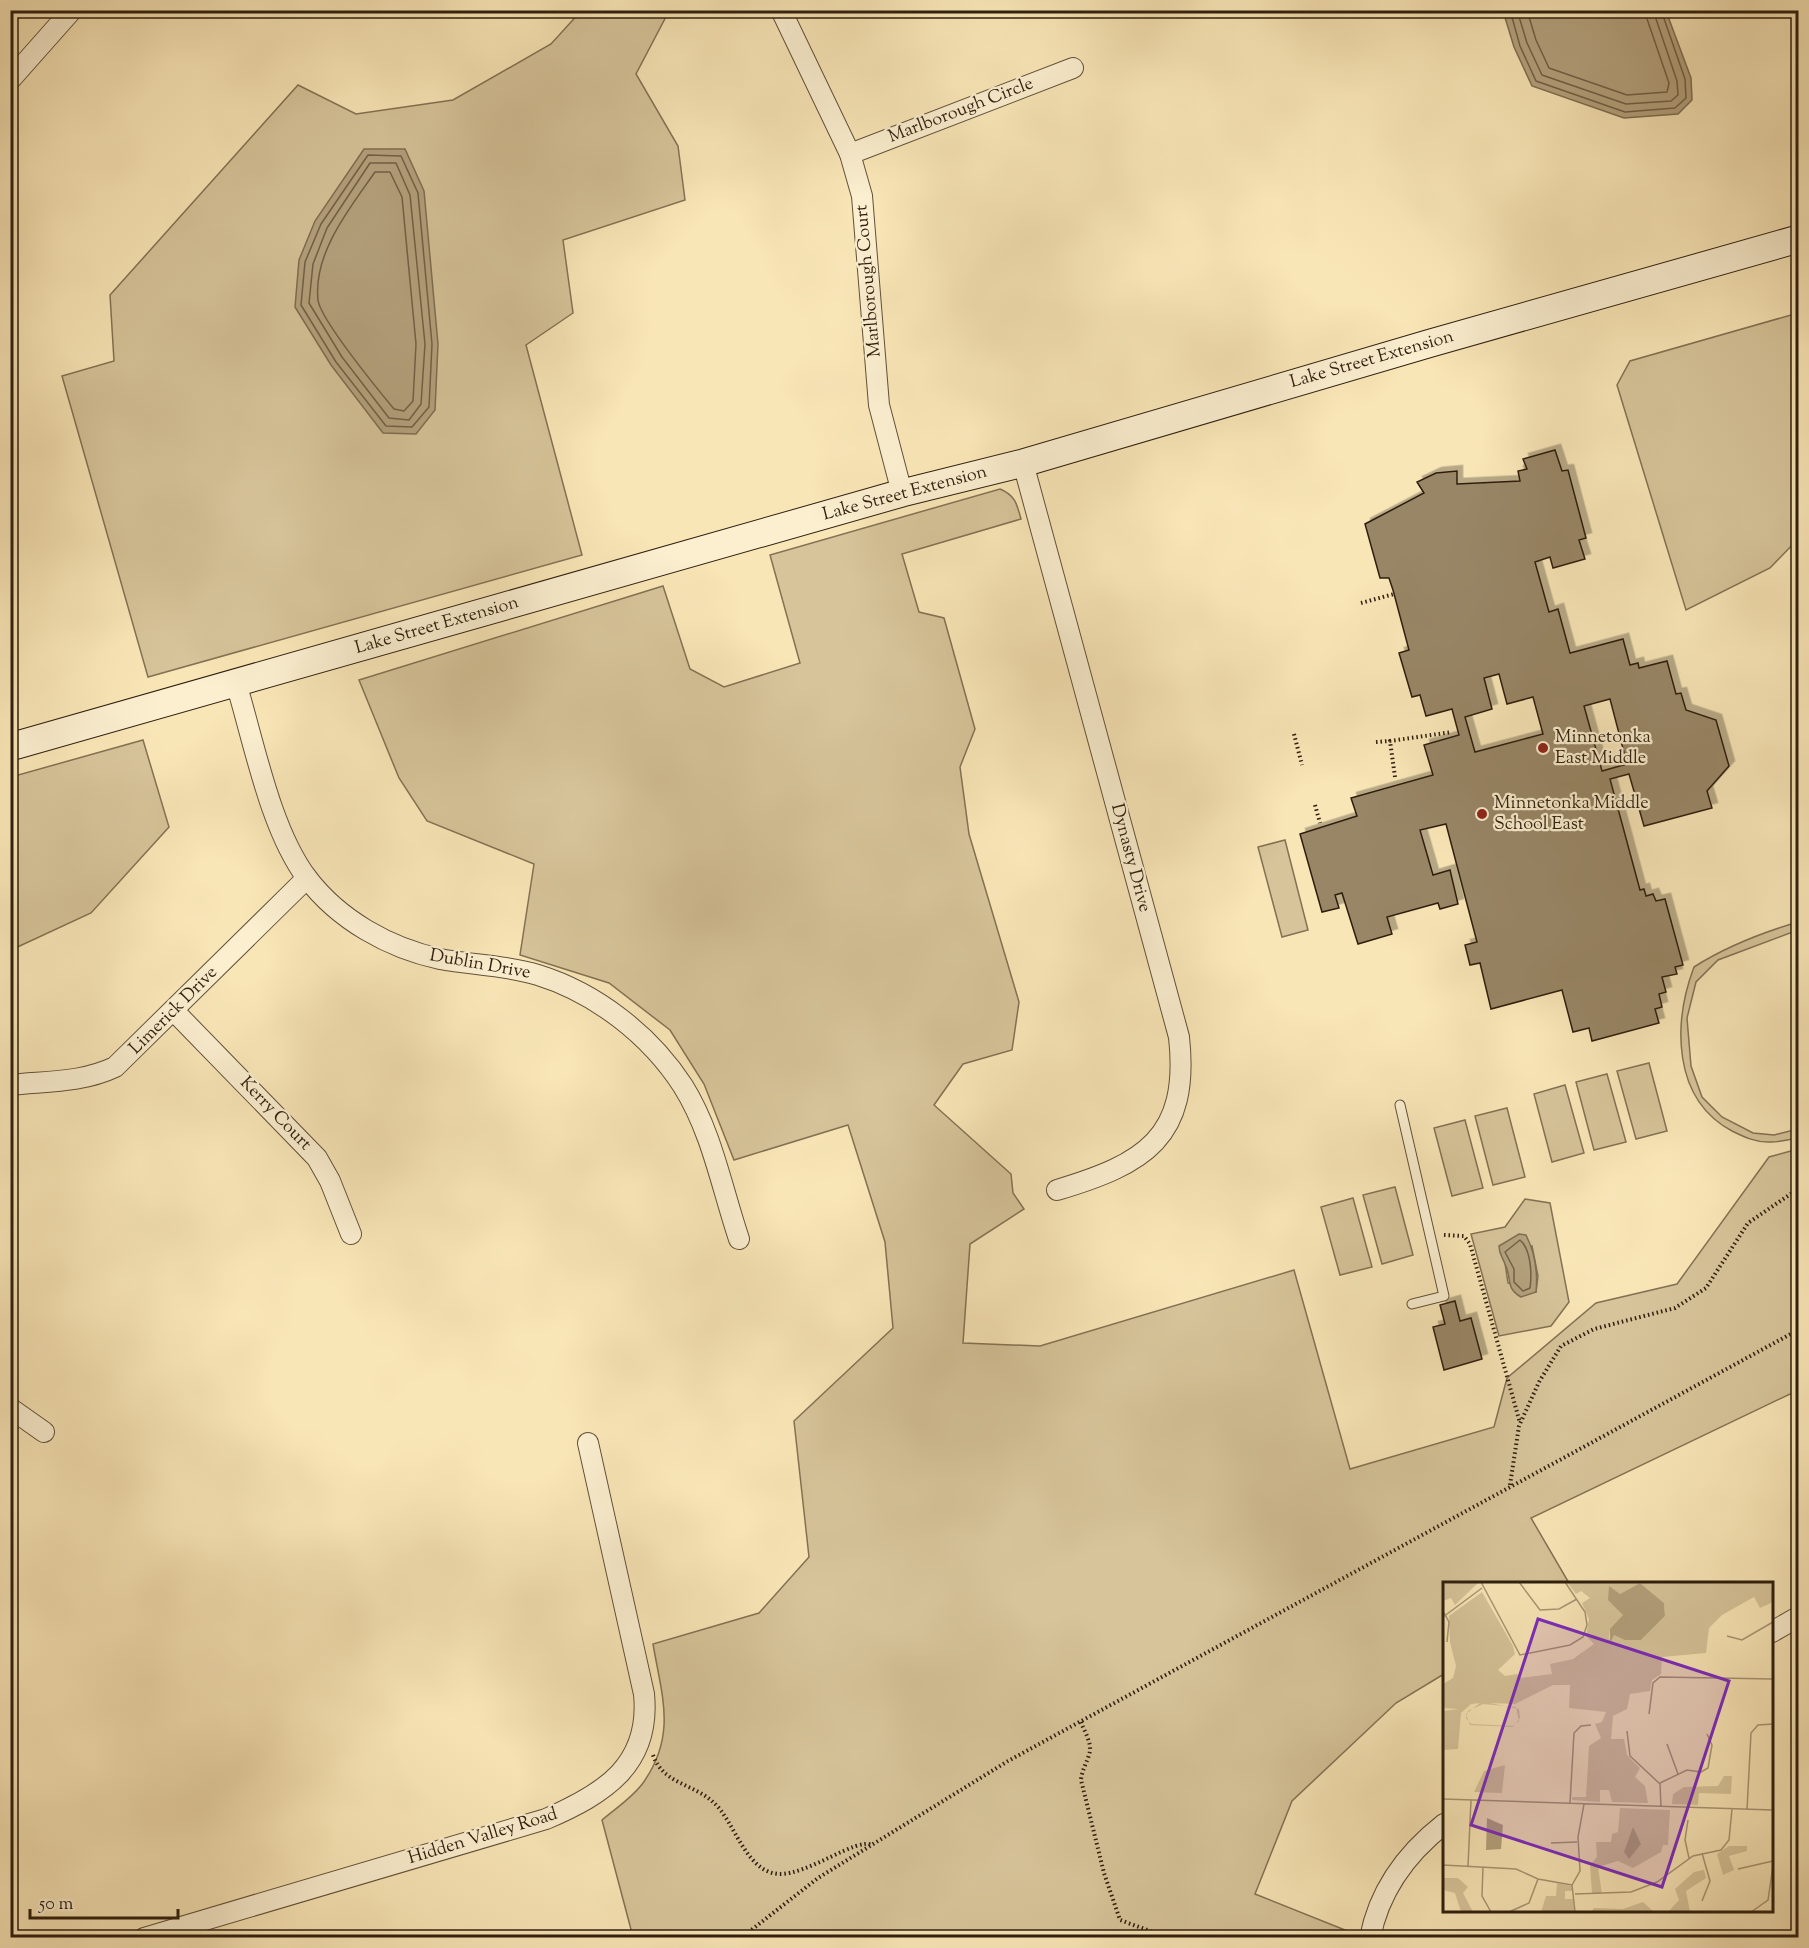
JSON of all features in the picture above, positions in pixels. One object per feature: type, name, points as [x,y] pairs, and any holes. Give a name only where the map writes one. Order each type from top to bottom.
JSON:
[{"type":"street","points":[[10,80],[72,10]]},
{"type":"street","name":"Marlborough Court","points":[[780,10],[850,154],[862,196],[868,243],[879,405],[902,493]]},
{"type":"street","name":"Marlborough Circle","points":[[850,154],[1073,68]]},
{"type":"street","name":"Lake Street Extension","points":[[10,747],[902,493],[1023,463],[1431,343],[1798,239]]},
{"type":"street","name":"Dynasty Drive","points":[[1023,463],[1179,1037],[1183,1069],[1180,1093],[1173,1114],[1161,1134],[1144,1154],[1103,1176],[1057,1190]]},
{"type":"street","name":"Dublin Drive","points":[[236,683],[275,814],[307,878],[338,910],[370,933],[404,950],[441,959],[501,967],[538,975],[572,989],[605,1007],[634,1030],[683,1086],[713,1155],[738,1239]]},
{"type":"street","name":"Limerick Drive","points":[[10,1085],[95,1076],[115,1067],[307,878]]},
{"type":"street","name":"Kerry Court","points":[[174,1011],[317,1158],[330,1181],[351,1234]]},
{"type":"street","points":[[10,1408],[44,1432]]},
{"type":"street","name":"Hidden Valley Road","points":[[144,1938],[546,1819],[573,1808],[612,1784],[628,1765],[641,1738],[646,1714],[644,1694],[588,1443]]},
{"type":"street","points":[[1773,1631],[1798,1617]]},
{"type":"street","points":[[1370,1938],[1374,1916],[1402,1865],[1443,1825]]},
{"type":"lane","points":[[1400,1105],[1444,1296],[1412,1304]]},
{"type":"path","points":[[1361,603],[1394,594]]},
{"type":"path","points":[[1376,742],[1452,732]]},
{"type":"path","points":[[1294,734],[1302,765]]},
{"type":"path","points":[[1390,741],[1395,777]]},
{"type":"path","points":[[1315,806],[1320,823]]},
{"type":"path","points":[[1510,1485],[1520,1423],[1539,1382],[1561,1346],[1594,1329],[1675,1308],[1706,1288],[1748,1222],[1798,1189]]},
{"type":"path","points":[[1428,1232],[1464,1236],[1470,1244],[1520,1423]]},
{"type":"path","points":[[741,1938],[818,1878],[1008,1761],[1510,1485],[1798,1330]]},
{"type":"path","points":[[1081,1722],[1089,1742],[1090,1753],[1082,1769],[1081,1780],[1104,1874],[1120,1920],[1169,1938]]},
{"type":"path","points":[[641,1738],[651,1749],[656,1764],[674,1782],[712,1800],[753,1860],[765,1870],[777,1874],[797,1873],[860,1843],[872,1845]]},
{"type":"shaded area","points":[[581,11],[669,11],[636,74],[678,146],[685,200],[563,240],[573,313],[526,345],[582,555],[148,677],[62,376],[114,361],[110,295],[298,85],[356,114],[453,100],[551,44]]},
{"type":"shaded area","points":[[1798,313],[1798,539],[1770,568],[1686,610],[1617,385],[1630,361]]},
{"type":"shaded area","points":[[1000,489],[1015,501],[1021,519],[902,554],[919,612],[944,618],[975,729],[960,767],[969,834],[1019,1002],[1012,1050],[963,1064],[934,1105],[1011,1174],[1013,1193],[1024,1209],[970,1244],[963,1343],[1040,1346],[1294,1270],[1350,1469],[1494,1427],[1507,1378],[1596,1303],[1677,1284],[1769,1157],[1798,1149],[1798,1398],[1790,1394],[1531,1518],[1568,1582],[1443,1582],[1443,1675],[1396,1703],[1292,1801],[1255,1894],[1350,1932],[1349,1937],[633,1937],[602,1820],[639,1788],[654,1765],[660,1748],[663,1732],[663,1699],[653,1644],[759,1613],[809,1557],[794,1421],[893,1328],[885,1242],[848,1125],[734,1160],[704,1084],[670,1030],[609,983],[520,955],[534,864],[427,821],[399,778],[359,680],[663,586],[690,669],[724,687],[800,663],[770,555]]},
{"type":"shaded area","points":[[143,740],[169,827],[91,913],[11,950],[11,777]]},
{"type":"shaded area","points":[[1285,840],[1308,930],[1282,937],[1258,847]]},
{"type":"shaded area","points":[[1798,922],[1798,930],[1718,960],[1696,982],[1687,1018],[1691,1066],[1702,1097],[1722,1117],[1753,1133],[1774,1135],[1798,1129],[1798,1138],[1761,1142],[1732,1131],[1712,1117],[1698,1100],[1688,1080],[1683,1058],[1681,1035],[1683,1012],[1694,967],[1744,941]]},
{"type":"shaded area","points":[[1649,1063],[1667,1131],[1636,1139],[1617,1071]]},
{"type":"shaded area","points":[[1607,1074],[1626,1142],[1594,1150],[1576,1082]]},
{"type":"shaded area","points":[[1565,1085],[1584,1153],[1552,1162],[1534,1094]]},
{"type":"shaded area","points":[[1507,1108],[1525,1177],[1493,1185],[1475,1116]]},
{"type":"shaded area","points":[[1465,1120],[1483,1188],[1452,1196],[1434,1128]]},
{"type":"shaded area","points":[[1395,1187],[1413,1255],[1382,1264],[1363,1195]]},
{"type":"shaded area","points":[[1353,1198],[1372,1267],[1340,1275],[1321,1207]]},
{"type":"shaded area","points":[[1525,1199],[1550,1203],[1569,1302],[1551,1326],[1499,1336],[1471,1234],[1505,1227]],"holes":[[[1532,1246],[1538,1276],[1536,1292],[1508,1283],[1505,1263]]]},
{"type":"water","points":[[1503,11],[1666,11],[1691,78],[1692,100],[1678,114],[1624,118],[1532,86],[1514,47]]},
{"type":"water","points":[[364,149],[405,149],[424,191],[438,344],[435,410],[416,434],[383,433],[331,365],[295,307],[299,260],[315,221]]},
{"type":"water","points":[[1519,1234],[1526,1235],[1529,1242],[1537,1277],[1536,1292],[1521,1297],[1511,1286],[1499,1246]]},
{"type":"building","name":"Minnetonka East Middle","points":[[1555,450],[1562,471],[1568,470],[1586,538],[1579,540],[1585,559],[1553,568],[1550,557],[1535,562],[1549,612],[1558,609],[1570,653],[1623,639],[1630,665],[1638,663],[1639,668],[1667,661],[1676,694],[1681,693],[1686,710],[1716,720],[1729,766],[1707,791],[1712,808],[1644,826],[1629,774],[1610,779],[1640,890],[1644,889],[1646,896],[1653,894],[1656,901],[1665,899],[1683,965],[1675,967],[1677,974],[1662,977],[1666,992],[1659,994],[1662,1007],[1655,1009],[1659,1023],[1592,1041],[1589,1028],[1573,1032],[1562,990],[1491,1009],[1480,963],[1470,965],[1465,945],[1477,942],[1446,824],[1420,830],[1433,875],[1450,870],[1458,904],[1440,909],[1438,903],[1387,917],[1392,934],[1358,944],[1342,893],[1335,895],[1339,908],[1322,912],[1300,834],[1357,816],[1351,798],[1433,775],[1424,745],[1459,735],[1452,709],[1426,716],[1420,695],[1412,697],[1399,653],[1409,650],[1393,590],[1389,578],[1380,578],[1365,524],[1424,493],[1417,482],[1436,473],[1457,471],[1457,484],[1520,481],[1518,471],[1527,469],[1523,459]],"holes":[[[1499,674],[1507,704],[1533,697],[1543,734],[1475,752],[1465,717],[1492,709],[1484,678]],[[1610,699],[1627,764],[1602,771],[1584,706]]]},
{"type":"building","points":[[1455,1301],[1460,1321],[1471,1318],[1482,1359],[1444,1370],[1433,1327],[1445,1324],[1440,1305]]},
{"type":"place","name":"Minnetonka East Middle","points":[[1543,748]]},
{"type":"place","name":"Minnetonka Middle School East","points":[[1482,814]]}]
